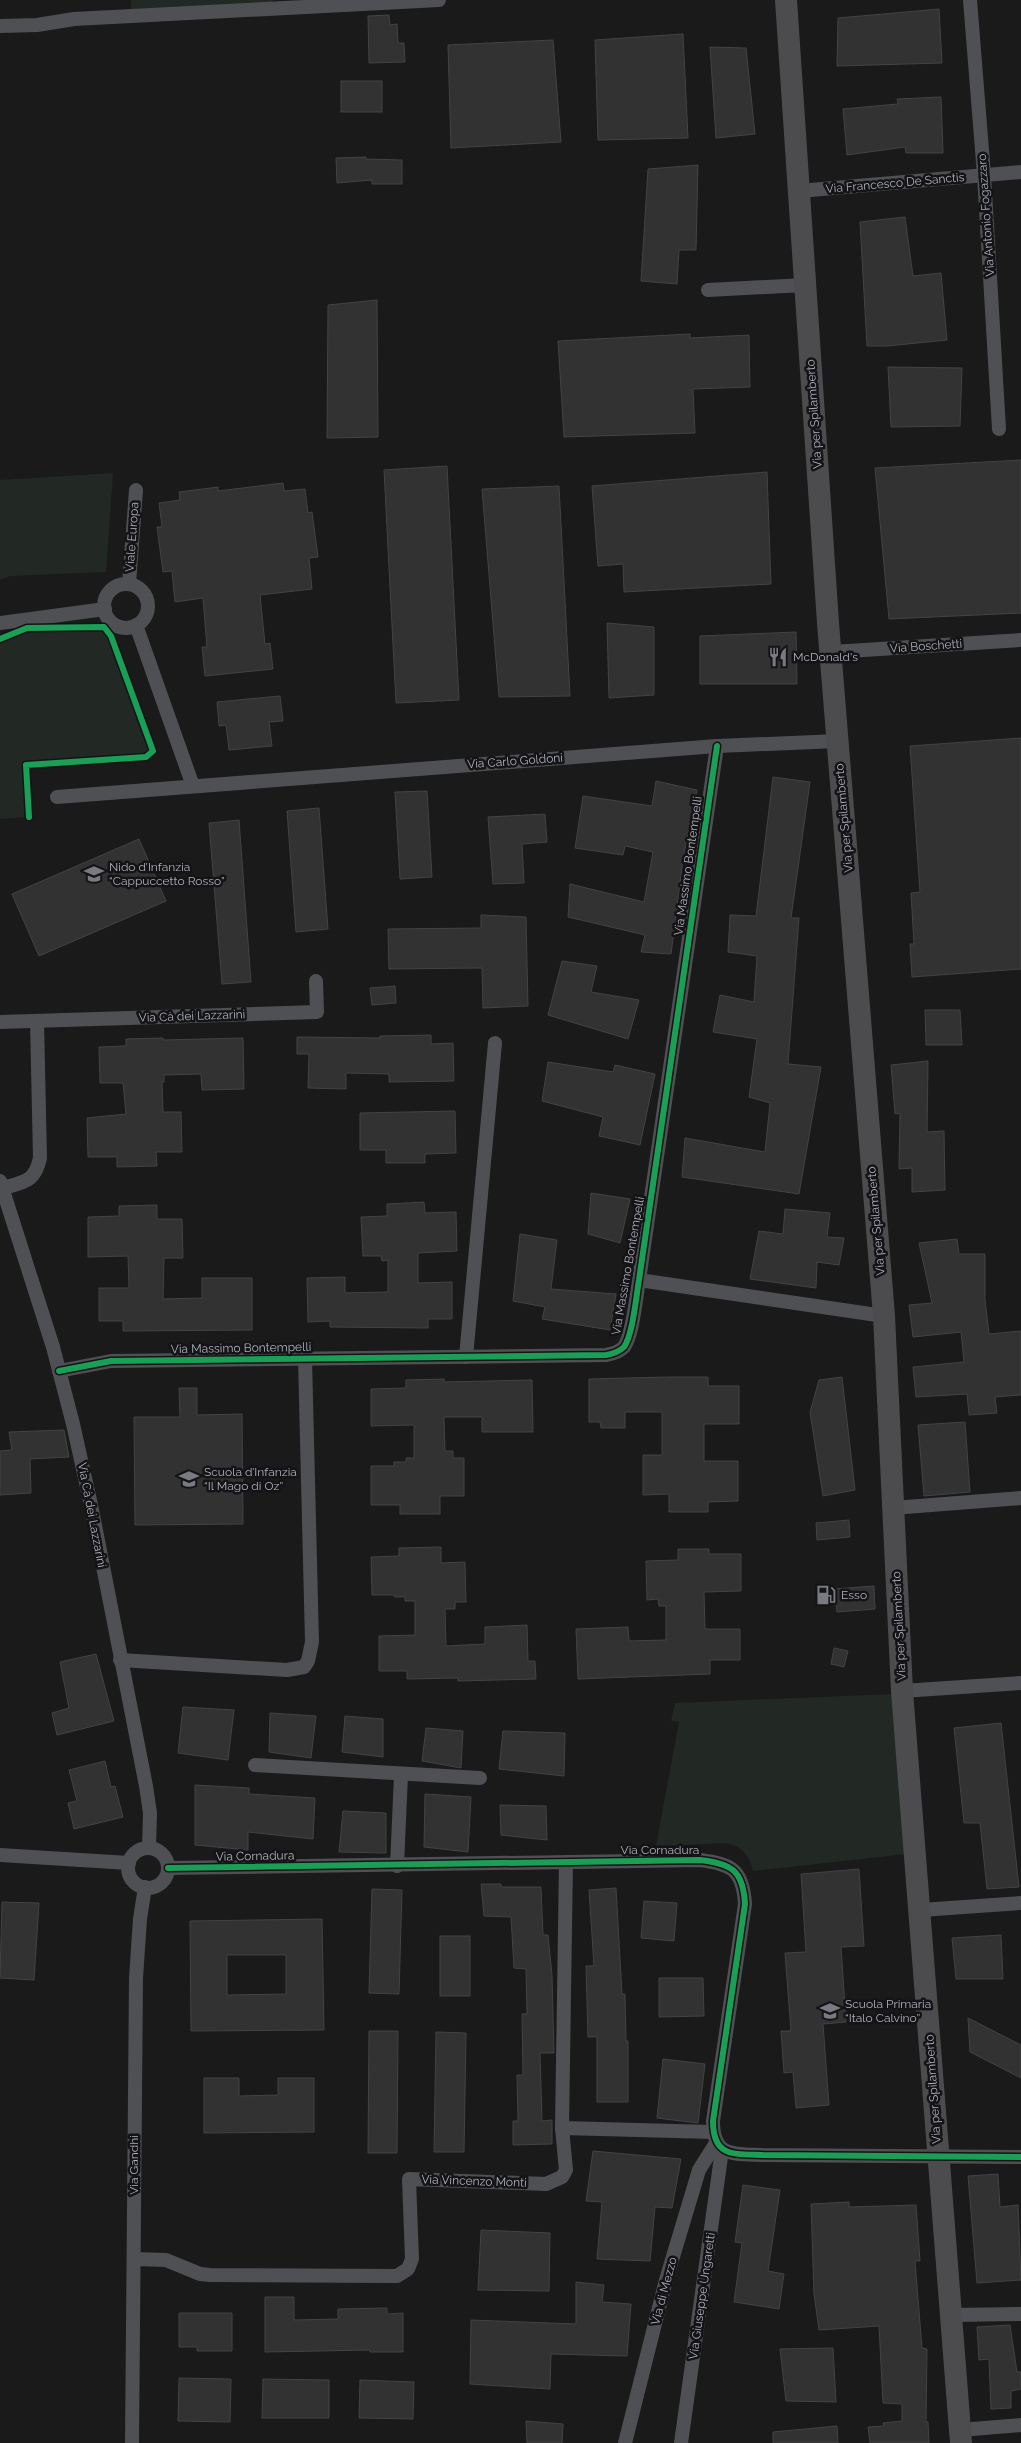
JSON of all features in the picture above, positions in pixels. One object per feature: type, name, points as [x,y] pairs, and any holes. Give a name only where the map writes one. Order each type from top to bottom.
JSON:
[{"type":"main road","name":"Via per Spilamberto","points":[[786,0],[838,741],[884,1316],[902,1691],[921,1910],[960,2436]]},
{"type":"street","points":[[0,26],[37,25],[74,19],[439,0]]},
{"type":"street","name":"Via Antonio Fogazzaro","points":[[970,0],[984,175],[1000,430]]},
{"type":"street","name":"Via Francesco De Sanctis","points":[[799,191],[1021,172]]},
{"type":"street","points":[[708,290],[805,285]]},
{"type":"street","name":"Viale Europa","points":[[129,584],[136,490]]},
{"type":"street","points":[[122,584],[129,584],[144,594],[148,605],[145,617],[136,625],[119,627],[110,620],[105,609],[105,602],[111,591],[122,584]]},
{"type":"street","points":[[0,623],[105,609]]},
{"type":"street","points":[[136,625],[193,786]]},
{"type":"street","name":"Via Boschetti","points":[[832,652],[1021,640]]},
{"type":"street","name":"Via Carlo Goldoni","points":[[57,797],[717,746],[838,741]]},
{"type":"street","name":"Via Massimo Bontempelli","points":[[59,1371],[110,1361],[606,1355],[618,1352],[624,1347],[628,1338],[639,1280],[717,746]]},
{"type":"street","name":"Via Cà dei Lazzarini","points":[[0,1022],[317,1012],[316,982]]},
{"type":"street","name":"Via Cà dei Lazzarini","points":[[37,1021],[39,1164],[32,1179],[1,1184],[59,1371],[91,1505],[146,1786],[150,1813],[150,1848]]},
{"type":"street","points":[[466,1357],[495,1043]]},
{"type":"street","name":"Via Massimo Bontempelli","points":[[639,1280],[884,1316]]},
{"type":"street","name":"Via Massimo Bontempelli","points":[[120,1660],[276,1670],[304,1667],[308,1661],[312,1642],[305,1359]]},
{"type":"street","points":[[893,1508],[1021,1498]]},
{"type":"street","points":[[902,1691],[1021,1683]]},
{"type":"street","points":[[255,1765],[401,1775],[480,1778]]},
{"type":"street","points":[[397,1866],[401,1775]]},
{"type":"street","points":[[150,1848],[163,1854],[168,1868],[167,1875],[158,1885],[145,1887],[134,1881],[128,1869],[129,1863],[136,1852],[150,1848]]},
{"type":"street","points":[[0,1855],[129,1863]]},
{"type":"street","name":"Via Cornadura","points":[[168,1868],[700,1860],[725,1864],[734,1869],[740,1879],[745,1904],[717,2142]]},
{"type":"street","name":"Via Vincenzo Monti","points":[[134,2259],[166,2260],[200,2274],[210,2275],[397,2276],[408,2269],[412,2259],[409,2179],[546,2184],[562,2177],[566,2170],[562,2128],[566,1862]]},
{"type":"street","name":"Via Gandhi","points":[[132,2443],[136,1978],[140,1919],[145,1887]]},
{"type":"street","points":[[921,1910],[1021,1903]]},
{"type":"street","points":[[562,2128],[717,2142],[732,2154],[1021,2157]]},
{"type":"street","name":"Via di Mezzo","points":[[625,2443],[666,2280],[699,2170],[717,2142]]},
{"type":"street","name":"Via Giuseppe Ungaretti","points":[[681,2443],[717,2142]]},
{"type":"street","points":[[951,2315],[1021,2314]]},
{"type":"street","points":[[960,2436],[1021,2425]]},
{"type":"shaded area","points":[[131,0],[273,0],[273,6],[131,16]]},
{"type":"shaded area","points":[[113,473],[106,572],[10,576],[0,580],[0,480]]},
{"type":"shaded area","points":[[104,627],[111,636],[153,751],[146,757],[26,765],[29,817],[0,819],[0,639],[27,628]]},
{"type":"shaded area","points":[[893,1694],[906,1854],[753,1871],[750,1860],[744,1852],[727,1843],[656,1846],[679,1722],[671,1721],[675,1703]]},
{"type":"building","points":[[939,9],[942,63],[837,66],[838,18]]},
{"type":"building","points":[[389,15],[390,25],[397,24],[398,43],[404,43],[405,62],[369,63],[368,16]]},
{"type":"building","points":[[683,34],[688,138],[598,140],[595,40]]},
{"type":"building","points":[[553,40],[561,142],[451,148],[448,45]]},
{"type":"building","points":[[710,47],[746,48],[755,134],[716,138]]},
{"type":"building","points":[[341,81],[382,81],[382,112],[341,112]]},
{"type":"building","points":[[941,97],[943,153],[906,153],[905,147],[847,155],[843,109],[898,104],[897,99]]},
{"type":"building","points":[[366,157],[366,159],[402,160],[402,184],[372,184],[372,180],[337,183],[336,158]]},
{"type":"building","points":[[698,165],[696,250],[679,250],[677,284],[641,281],[648,169]]},
{"type":"building","points":[[905,217],[913,276],[941,273],[947,340],[867,346],[860,222]]},
{"type":"building","points":[[377,300],[378,437],[327,438],[328,305]]},
{"type":"building","points":[[690,334],[690,338],[749,335],[750,387],[693,389],[695,433],[564,437],[558,341]]},
{"type":"building","points":[[888,367],[962,368],[960,426],[891,427]]},
{"type":"building","points":[[1021,460],[1021,613],[889,619],[875,468]]},
{"type":"building","points":[[447,466],[459,700],[396,703],[384,470]]},
{"type":"building","points":[[767,472],[771,584],[624,592],[623,564],[598,566],[592,486]]},
{"type":"building","points":[[283,483],[284,491],[305,489],[308,513],[312,512],[318,557],[309,558],[312,589],[260,595],[265,644],[270,643],[273,669],[205,676],[202,647],[207,647],[203,598],[175,602],[172,571],[163,572],[157,527],[162,527],[159,503],[180,500],[179,492],[218,487],[218,491]]},
{"type":"building","points":[[559,486],[570,696],[499,697],[482,489]]},
{"type":"building","points":[[607,623],[654,627],[654,695],[609,698]]},
{"type":"building","points":[[796,632],[797,684],[700,684],[700,636]]},
{"type":"building","points":[[280,696],[283,721],[269,722],[272,746],[229,750],[226,725],[219,726],[217,702]]},
{"type":"building","points":[[1021,738],[1021,969],[912,977],[910,944],[914,944],[911,893],[920,892],[910,746]]},
{"type":"building","points":[[773,777],[810,782],[791,918],[799,918],[788,1064],[821,1067],[799,1194],[682,1177],[685,1138],[765,1152],[770,1103],[749,1097],[757,1039],[713,1032],[720,995],[754,1002],[757,956],[728,952],[730,915],[756,916]]},
{"type":"building","points":[[656,781],[697,790],[683,859],[671,954],[641,952],[645,935],[568,917],[570,884],[644,902],[653,852],[625,846],[623,855],[575,848],[583,796],[652,806]]},
{"type":"building","points":[[427,791],[432,877],[400,879],[395,792]]},
{"type":"building","points":[[319,808],[328,929],[296,932],[287,811]]},
{"type":"building","points":[[545,814],[547,842],[522,844],[524,883],[493,884],[488,817]]},
{"type":"building","points":[[239,820],[251,982],[222,984],[209,823]]},
{"type":"building","points":[[139,839],[166,901],[39,956],[12,894]]},
{"type":"building","points":[[481,915],[526,917],[528,1006],[483,1008],[482,968],[389,969],[388,929],[481,928]]},
{"type":"building","points":[[562,961],[597,966],[591,992],[639,1000],[628,1039],[548,1015]]},
{"type":"building","points":[[395,986],[396,1003],[372,1005],[370,988]]},
{"type":"building","points":[[925,1010],[960,1010],[962,1045],[926,1045]]},
{"type":"building","points":[[431,1035],[431,1044],[453,1043],[454,1081],[389,1082],[389,1074],[346,1073],[346,1089],[308,1088],[309,1054],[297,1054],[297,1037],[380,1038],[380,1036]]},
{"type":"building","points":[[163,1038],[163,1040],[243,1038],[244,1089],[202,1090],[201,1074],[164,1075],[164,1082],[162,1082],[163,1112],[181,1112],[182,1152],[156,1152],[157,1166],[117,1167],[117,1157],[88,1157],[87,1118],[126,1114],[123,1083],[100,1083],[99,1047],[126,1046],[126,1039]]},
{"type":"building","points":[[928,1061],[927,1132],[944,1131],[945,1190],[912,1192],[912,1168],[899,1169],[900,1113],[895,1114],[891,1065]]},
{"type":"building","points":[[548,1062],[613,1072],[615,1065],[655,1074],[640,1145],[599,1136],[603,1117],[542,1101]]},
{"type":"building","points":[[455,1111],[456,1153],[425,1154],[425,1163],[386,1163],[386,1150],[360,1150],[360,1113]]},
{"type":"building","points":[[591,1193],[630,1199],[620,1243],[588,1234]]},
{"type":"building","points":[[424,1202],[425,1213],[456,1212],[457,1251],[418,1253],[418,1283],[452,1282],[452,1319],[428,1319],[428,1328],[330,1327],[330,1321],[308,1322],[307,1278],[345,1277],[345,1293],[388,1292],[388,1260],[382,1261],[381,1256],[363,1256],[361,1217],[387,1216],[387,1204]]},
{"type":"building","points":[[157,1205],[157,1219],[182,1219],[183,1258],[164,1258],[163,1299],[202,1298],[202,1278],[252,1278],[252,1330],[123,1331],[123,1321],[99,1321],[99,1288],[129,1288],[128,1256],[88,1257],[88,1217],[119,1216],[119,1206]]},
{"type":"building","points":[[785,1209],[830,1213],[827,1237],[844,1238],[839,1265],[817,1262],[816,1288],[750,1279],[759,1231],[783,1234]]},
{"type":"building","points":[[520,1234],[557,1240],[551,1289],[616,1294],[610,1330],[542,1319],[545,1307],[513,1301]]},
{"type":"building","points":[[957,1239],[959,1254],[985,1254],[985,1300],[989,1334],[1021,1331],[1021,1395],[995,1397],[997,1413],[969,1415],[967,1394],[916,1397],[913,1367],[964,1362],[961,1332],[913,1337],[909,1305],[932,1303],[919,1243]]},
{"type":"building","points":[[708,1377],[708,1386],[739,1386],[739,1424],[704,1424],[704,1461],[738,1461],[738,1501],[708,1502],[708,1512],[669,1512],[669,1494],[643,1495],[643,1455],[662,1455],[662,1412],[625,1412],[625,1428],[601,1428],[600,1422],[589,1422],[589,1379]]},
{"type":"building","points":[[842,1377],[855,1490],[823,1496],[810,1412],[819,1380]]},
{"type":"building","points":[[444,1379],[444,1382],[532,1380],[533,1432],[482,1432],[482,1417],[444,1417],[445,1451],[453,1451],[453,1458],[464,1458],[464,1496],[440,1496],[440,1514],[400,1514],[400,1505],[371,1505],[371,1466],[394,1466],[394,1462],[406,1462],[406,1458],[414,1458],[414,1425],[371,1426],[371,1389],[406,1388],[406,1380]]},
{"type":"building","points":[[179,1388],[197,1388],[197,1415],[242,1414],[243,1524],[135,1525],[134,1417],[180,1417]]},
{"type":"building","points":[[965,1422],[970,1492],[924,1496],[918,1425]]},
{"type":"building","points":[[64,1430],[69,1457],[30,1459],[31,1493],[0,1495],[0,1451],[12,1450],[9,1432]]},
{"type":"building","points":[[849,1520],[850,1537],[817,1540],[816,1523]]},
{"type":"building","points":[[441,1547],[441,1563],[465,1562],[466,1602],[455,1602],[455,1609],[445,1609],[446,1646],[485,1644],[485,1627],[527,1625],[528,1661],[535,1661],[536,1679],[458,1681],[458,1678],[407,1679],[407,1671],[379,1671],[379,1636],[415,1635],[415,1601],[405,1601],[405,1597],[395,1597],[394,1595],[372,1595],[371,1557],[399,1556],[399,1548]]},
{"type":"building","points":[[678,1549],[709,1549],[709,1554],[741,1554],[741,1591],[704,1592],[705,1629],[740,1629],[740,1660],[710,1660],[710,1674],[578,1679],[576,1629],[628,1627],[629,1641],[666,1640],[666,1606],[659,1606],[658,1599],[647,1600],[646,1561],[678,1560]]},
{"type":"building","points":[[874,1586],[875,1609],[837,1612],[835,1589]]},
{"type":"building","points":[[834,1648],[848,1651],[844,1667],[831,1664]]},
{"type":"building","points":[[96,1654],[114,1721],[57,1735],[52,1713],[69,1708],[60,1662]]},
{"type":"building","points":[[183,1707],[234,1710],[228,1760],[178,1753]]},
{"type":"building","points":[[270,1713],[316,1716],[311,1758],[269,1752]]},
{"type":"building","points":[[345,1716],[383,1719],[383,1757],[342,1752]]},
{"type":"building","points":[[1001,1723],[1019,1887],[987,1889],[980,1823],[964,1823],[954,1728]]},
{"type":"building","points":[[426,1728],[463,1731],[461,1768],[422,1761]]},
{"type":"building","points":[[503,1731],[565,1733],[564,1776],[499,1769]]},
{"type":"building","points":[[105,1761],[111,1787],[115,1786],[123,1817],[74,1829],[68,1803],[77,1801],[69,1770]]},
{"type":"building","points":[[195,1785],[249,1788],[249,1794],[315,1798],[313,1839],[248,1832],[248,1850],[195,1845]]},
{"type":"building","points":[[425,1794],[471,1797],[468,1852],[424,1847]]},
{"type":"building","points":[[500,1805],[546,1806],[547,1840],[501,1835]]},
{"type":"building","points":[[343,1811],[386,1813],[386,1853],[339,1852]]},
{"type":"building","points":[[859,1869],[864,1946],[841,1947],[846,2022],[823,2024],[829,2105],[796,2108],[793,2072],[784,2073],[781,2031],[791,2031],[785,1953],[806,1952],[801,1874]]},
{"type":"building","points":[[481,1884],[501,1884],[501,1887],[541,1887],[543,1935],[548,1935],[552,1975],[554,2053],[540,2053],[542,2121],[552,2120],[552,2144],[513,2145],[513,2121],[518,2121],[517,2075],[523,2075],[522,2014],[527,2014],[526,1969],[514,1968],[511,1917],[484,1916]]},
{"type":"building","points":[[616,1888],[622,1994],[625,1994],[626,2041],[628,2041],[628,2102],[597,2102],[597,2037],[588,2037],[586,1966],[594,1966],[589,1890]]},
{"type":"building","points":[[372,1889],[402,1890],[399,1994],[369,1993]]},
{"type":"building","points":[[644,1901],[677,1903],[674,1941],[641,1938]]},
{"type":"building","points":[[2,1902],[39,1903],[34,1980],[0,1978]]},
{"type":"building","points":[[322,1919],[324,2030],[191,2031],[190,1921]],"holes":[[[227,1955],[286,1955],[286,1994],[227,1995]]]},
{"type":"building","points":[[1001,1935],[1003,1979],[956,1979],[952,1938]]},
{"type":"building","points":[[440,1936],[470,1936],[470,1996],[440,1996]]},
{"type":"building","points":[[659,1978],[703,1978],[704,2016],[659,2017]]},
{"type":"building","points":[[968,2018],[1021,2045],[1021,2078],[970,2052]]},
{"type":"building","points":[[369,2031],[398,2031],[397,2153],[368,2153]]},
{"type":"building","points":[[436,2032],[466,2033],[464,2152],[434,2152]]},
{"type":"building","points":[[663,2059],[705,2064],[698,2123],[657,2118]]},
{"type":"building","points":[[204,2078],[239,2078],[239,2096],[278,2095],[278,2078],[314,2078],[314,2132],[204,2133]]},
{"type":"building","points":[[593,2151],[681,2159],[672,2208],[655,2207],[650,2261],[597,2259],[602,2202],[586,2201]]},
{"type":"building","points":[[998,2174],[1000,2207],[1018,2205],[1021,2280],[977,2283],[968,2176]]},
{"type":"building","points":[[743,2185],[780,2190],[768,2271],[784,2274],[779,2309],[734,2302],[742,2243],[735,2242]]},
{"type":"building","points":[[849,2202],[849,2207],[916,2205],[920,2261],[915,2261],[922,2348],[927,2349],[926,2422],[928,2422],[929,2443],[870,2443],[868,2427],[884,2426],[883,2423],[902,2421],[902,2404],[883,2403],[879,2326],[819,2330],[814,2294],[811,2204]]},
{"type":"building","points":[[481,2230],[550,2233],[549,2291],[478,2290]]},
{"type":"building","points":[[576,2282],[604,2285],[602,2302],[631,2304],[627,2356],[551,2354],[550,2389],[470,2384],[471,2320],[576,2324]]},
{"type":"building","points":[[265,2297],[294,2297],[294,2320],[338,2319],[338,2309],[387,2308],[387,2314],[403,2313],[403,2352],[370,2352],[370,2350],[265,2352]]},
{"type":"building","points":[[179,2313],[232,2313],[232,2351],[197,2351],[197,2347],[179,2347]]},
{"type":"building","points":[[1010,2325],[1017,2372],[1021,2372],[1021,2389],[1011,2391],[1011,2408],[991,2409],[989,2359],[979,2360],[977,2327]]},
{"type":"building","points":[[833,2348],[836,2402],[786,2401],[780,2349]]},
{"type":"building","points":[[179,2378],[231,2379],[230,2422],[178,2421]]},
{"type":"building","points":[[263,2379],[329,2380],[329,2418],[262,2418]]},
{"type":"building","points":[[360,2380],[414,2382],[413,2419],[359,2418]]},
{"type":"building","points":[[526,2421],[563,2424],[562,2443],[527,2443]]},
{"type":"building","points":[[837,2426],[838,2443],[773,2443],[773,2432]]},
{"type":"cycle path","points":[[0,639],[27,628],[104,627],[111,636],[153,751],[146,757],[26,765],[29,817]]},
{"type":"cycle path","points":[[59,1371],[111,1361],[606,1355],[624,1347],[632,1325],[717,746]]},
{"type":"cycle path","points":[[168,1868],[700,1860],[720,1864],[728,1867],[738,1876],[742,1883],[745,1904],[713,2121],[714,2133],[721,2147],[734,2153],[752,2155],[1021,2157]]},
{"type":"place","name":"McDonald's","points":[[778,657]]},
{"type":"place","name":"Nido d’Infanzia “Cappuccetto Rosso”","points":[[94,874]]},
{"type":"place","name":"Scuola d’Infanzia “Il Mago di Oz”","points":[[189,1479]]},
{"type":"place","name":"Esso","points":[[826,1595]]},
{"type":"place","name":"Scuola Primaria “Italo Calvino”","points":[[830,2011]]}]
